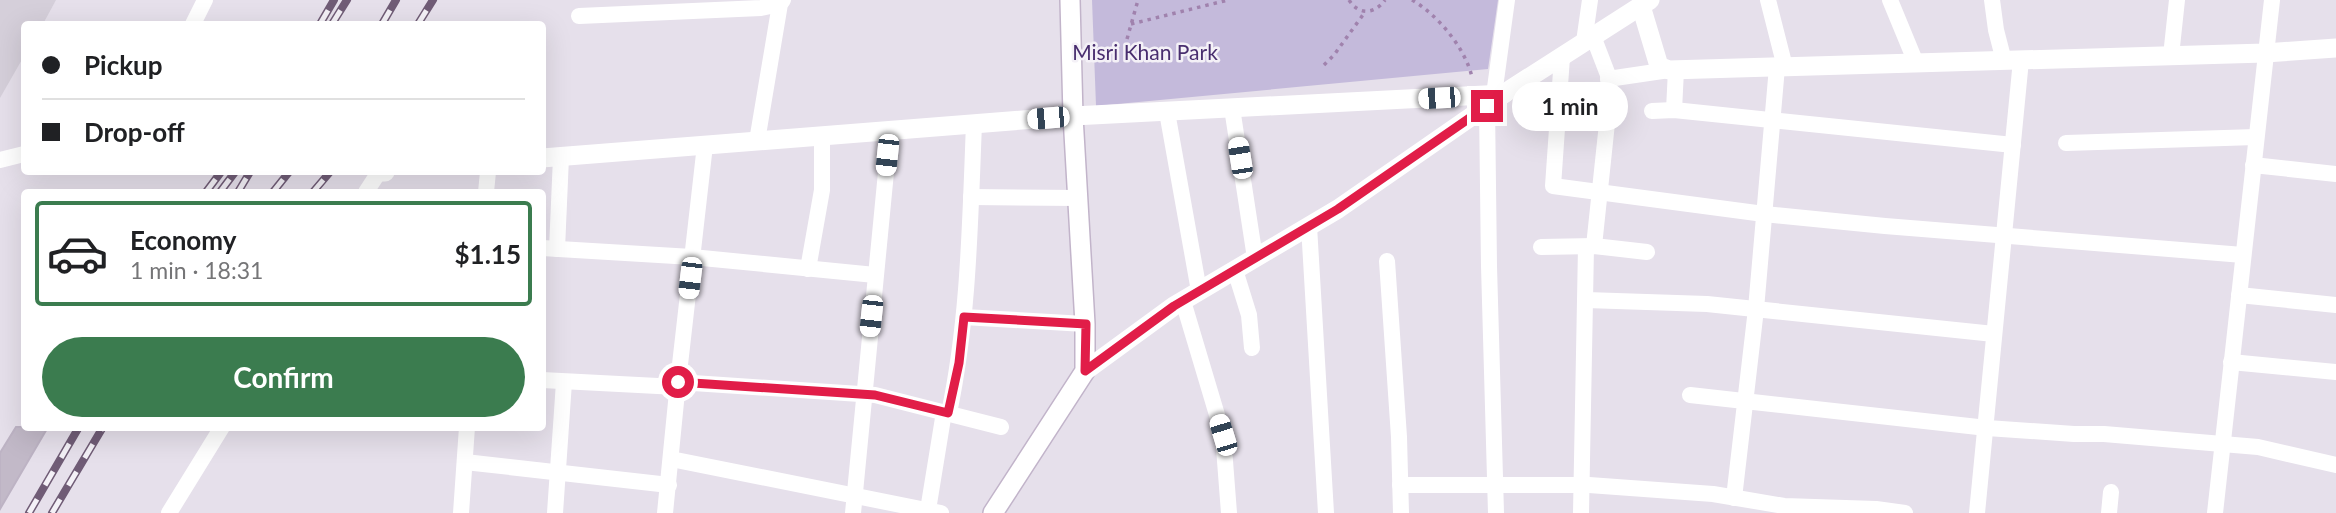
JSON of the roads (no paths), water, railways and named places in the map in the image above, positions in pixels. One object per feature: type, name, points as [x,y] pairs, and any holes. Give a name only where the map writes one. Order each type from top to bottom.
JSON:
[{"type":"street","points":[[194,21],[205,0]]},
{"type":"street","points":[[1070,0],[1073,116],[1086,324],[1085,371]]},
{"type":"street","points":[[1496,513],[1489,266],[1490,97],[1507,0]]},
{"type":"street","points":[[1581,513],[1586,300],[1590,247],[1610,95],[1608,79],[1589,39],[1590,0]]},
{"type":"street","points":[[1734,498],[1756,309],[1773,120],[1781,67],[1768,0]]},
{"type":"street","points":[[1890,0],[1916,63]]},
{"type":"street","points":[[1977,513],[2013,145],[2012,60],[1996,30],[1992,0]]},
{"type":"street","points":[[2171,56],[2178,0]]},
{"type":"street","points":[[2215,513],[2272,0]]},
{"type":"street","points":[[579,16],[695,5],[761,8],[781,2],[757,141]]},
{"type":"street","points":[[997,511],[1085,371],[1191,296],[1338,209],[1490,97],[1562,57],[1645,3],[1659,66],[1672,70]]},
{"type":"street","points":[[1608,79],[1672,70],[2265,53],[2336,48]]},
{"type":"street","points":[[1562,57],[1553,186],[1765,214],[2005,237],[2243,255]]},
{"type":"street","points":[[1672,70],[1674,110]]},
{"type":"street","points":[[875,275],[692,257],[550,249],[552,158],[1073,116],[1490,97]]},
{"type":"street","points":[[1232,108],[1255,258]]},
{"type":"street","points":[[1652,111],[1674,110],[2013,145]]},
{"type":"street","points":[[1167,112],[1191,296],[1223,435],[1229,513]]},
{"type":"street","points":[[671,459],[854,505],[935,512],[946,412],[959,363],[964,317],[974,124]]},
{"type":"street","points":[[854,505],[890,131]]},
{"type":"street","points":[[808,269],[822,190],[822,136]]},
{"type":"street","points":[[2066,143],[2256,137]]},
{"type":"street","points":[[665,513],[705,145]]},
{"type":"street","points":[[0,160],[21,155]]},
{"type":"street","points":[[2253,165],[2336,174]]},
{"type":"street","points":[[971,197],[1079,198]]},
{"type":"street","points":[[1309,226],[1326,513]]},
{"type":"street","points":[[1541,247],[1590,247],[1647,253]]},
{"type":"street","points":[[1387,261],[1401,513]]},
{"type":"street","points":[[1235,270],[1249,315],[1252,348]]},
{"type":"street","points":[[2239,295],[2336,305]]},
{"type":"street","points":[[1586,300],[1707,304],[1994,334]]},
{"type":"street","points":[[964,317],[1086,324]]},
{"type":"street","points":[[2231,362],[2336,372]]},
{"type":"street","points":[[546,380],[875,395],[1001,427]]},
{"type":"street","points":[[555,513],[564,382]]},
{"type":"street","points":[[1689,395],[1987,428],[2223,443],[2258,447],[2336,465]]},
{"type":"street","points":[[169,513],[220,431]]},
{"type":"street","points":[[461,513],[467,431]]},
{"type":"street","points":[[465,462],[669,485]]},
{"type":"street","points":[[1400,485],[1582,485],[1713,494],[1784,506],[1876,509],[1905,513]]},
{"type":"street","points":[[2109,513],[2111,492]]},
{"type":"railway","points":[[322,21],[334,0]]},
{"type":"railway","points":[[334,21],[347,0]]},
{"type":"railway","points":[[384,21],[396,0]]},
{"type":"railway","points":[[420,21],[433,0]]},
{"type":"railway","points":[[208,189],[219,175]]},
{"type":"railway","points":[[222,189],[233,175]]},
{"type":"railway","points":[[240,189],[248,175]]},
{"type":"railway","points":[[275,189],[287,175]]},
{"type":"railway","points":[[316,189],[327,175]]},
{"type":"railway","points":[[29,513],[77,431]]},
{"type":"railway","points":[[52,513],[101,431]]},
{"type":"park label","name":"Misri Khan Park","points":[[1145,51]]}]
